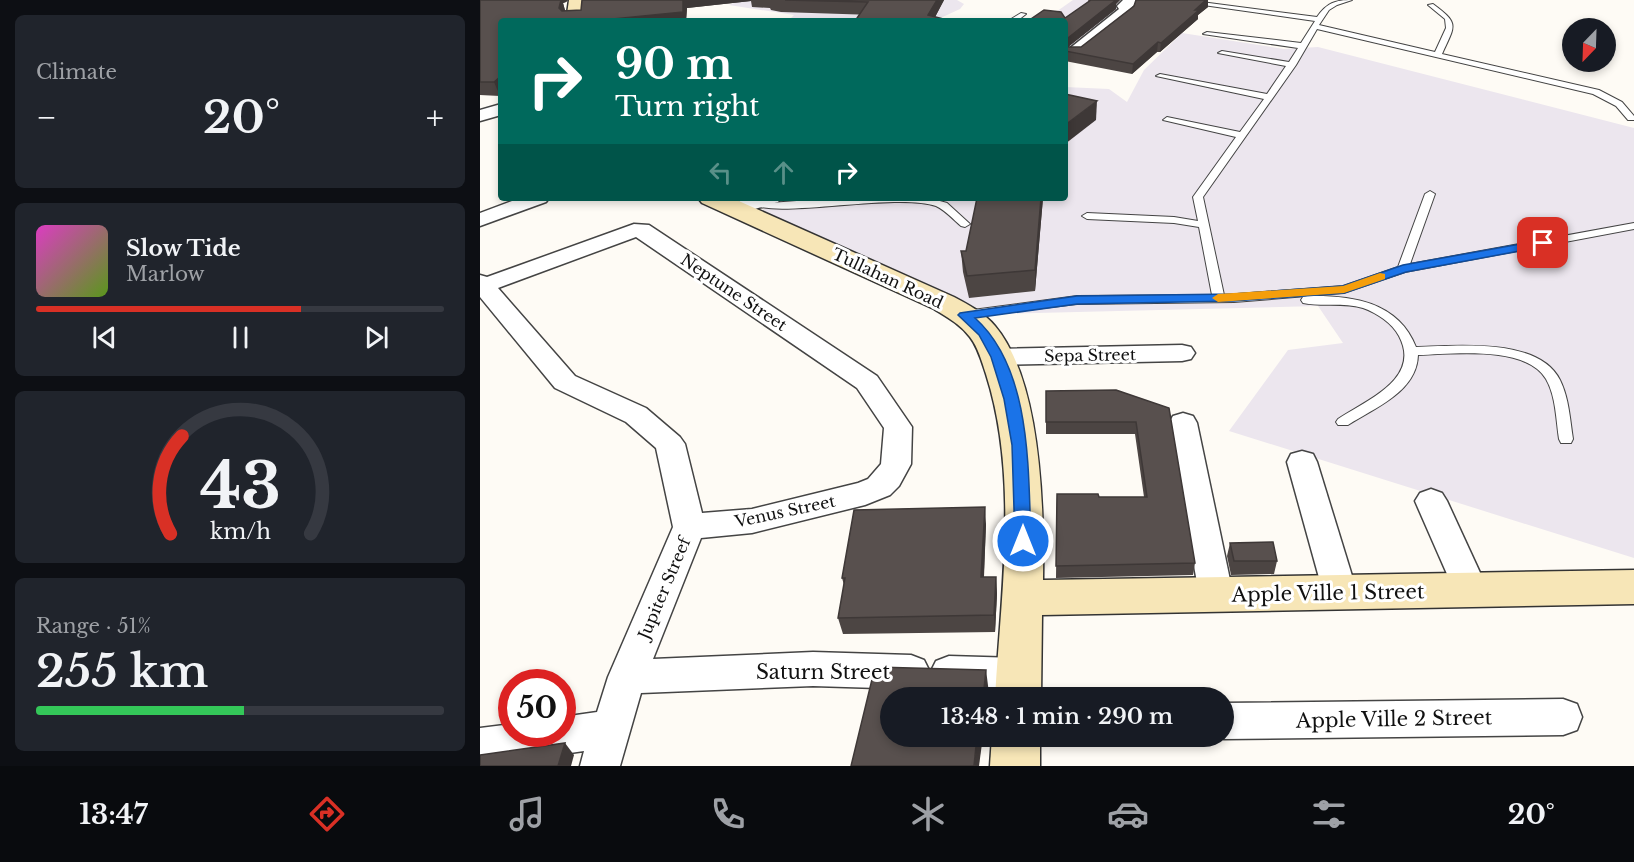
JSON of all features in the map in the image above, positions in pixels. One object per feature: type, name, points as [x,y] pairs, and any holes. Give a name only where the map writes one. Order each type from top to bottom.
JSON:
[{"type":"main road","name":"Tullahan Road","points":[[743,202],[945,303],[965,315],[984,333],[997,357],[1011,399],[1019,445],[1024,522],[1018,686]]},
{"type":"main road","name":"Apple Ville 1 Street","points":[[1021,598],[1634,587]]},
{"type":"main road","points":[[1015,766],[1016,747]]},
{"type":"street","points":[[1074,52],[1127,10],[1124,6],[1132,0]]},
{"type":"street","points":[[480,116],[498,101]]},
{"type":"street","points":[[480,220],[531,201]]},
{"type":"street","name":"Neptune Street","points":[[481,284],[634,230],[641,230],[867,382],[897,427],[896,464],[888,478],[879,487]]},
{"type":"street","name":"Jupiter Streef","points":[[481,284],[565,382],[636,414],[670,444],[689,527],[627,677],[600,766]]},
{"type":"street","name":"Sepa Street","points":[[997,357],[1182,353]]},
{"type":"street","points":[[1183,423],[1216,594]]},
{"type":"street","points":[[1302,462],[1340,592]]},
{"type":"street","name":"Venus Street","points":[[689,527],[752,521],[865,493],[879,487]]},
{"type":"street","points":[[1431,501],[1471,591]]},
{"type":"street","name":"Saturn Street","points":[[627,677],[813,669],[1018,686]]},
{"type":"street","name":"Apple Ville 2 Street","points":[[1234,721],[1563,717]]},
{"type":"street","points":[[480,747],[611,729]]},
{"type":"lane","points":[[1181,0],[1319,23],[1596,92],[1619,105],[1631,118]]},
{"type":"lane","points":[[1219,298],[1205,225],[1198,207],[1198,197],[1292,65],[1326,9],[1335,3],[1348,0]]},
{"type":"lane","points":[[1431,5],[1448,18],[1450,28],[1438,54]]},
{"type":"lane","points":[[1017,18],[1023,14]]},
{"type":"lane","points":[[1206,34],[1304,46]]},
{"type":"lane","points":[[1222,53],[1292,65]]},
{"type":"lane","points":[[1160,76],[1269,97]]},
{"type":"lane","points":[[1167,120],[1241,135]]},
{"type":"lane","points":[[1403,269],[1430,194]]},
{"type":"lane","points":[[743,202],[779,206],[841,201]]},
{"type":"lane","points":[[929,201],[943,205],[965,224]]},
{"type":"lane","points":[[1087,216],[1174,220],[1205,225]]},
{"type":"lane","points":[[965,315],[1077,300],[1234,298],[1344,289],[1403,269],[1634,226]]},
{"type":"lane","points":[[1234,298],[1250,301],[1339,301],[1376,309],[1405,334],[1413,351],[1408,374],[1397,387],[1342,422]]},
{"type":"lane","points":[[1413,351],[1487,351],[1513,354],[1539,363],[1554,380],[1566,439]]},
{"type":"shaded area","points":[[740,0],[957,0],[964,4],[960,9],[940,18],[791,18],[794,15],[729,5]]},
{"type":"shaded area","points":[[1073,0],[1127,0],[1123,10],[1068,56],[1068,18],[1047,18]]},
{"type":"shaded area","points":[[1182,33],[1284,49],[1318,47],[1634,128],[1634,558],[1229,431],[1288,350],[1343,343],[1318,306],[991,314],[761,211],[776,201],[1068,201],[1068,87],[1109,89],[1127,102],[1144,70]]},
{"type":"building","points":[[480,0],[561,0],[559,8],[562,11],[581,10],[582,0],[683,0],[683,12],[623,18],[498,18],[498,79],[494,82],[480,82]]},
{"type":"building","points":[[785,0],[937,0],[928,15],[940,18],[857,18],[868,2]]},
{"type":"building","points":[[1091,0],[1116,0],[1068,38],[1068,18],[1065,18]]},
{"type":"building","points":[[1136,0],[1206,0],[1195,10],[1199,10],[1133,64],[1068,52],[1068,46],[1081,47],[1134,6]]},
{"type":"building","points":[[1044,10],[1061,12],[1065,18],[1032,18]]},
{"type":"building","points":[[1068,95],[1097,101],[1068,123]]},
{"type":"building","points":[[976,201],[1041,201],[1035,270],[967,276],[961,251],[966,251]]},
{"type":"building","points":[[1116,390],[1169,408],[1195,563],[1056,566],[1057,494],[1147,497],[1136,422],[1046,422],[1046,391]]},
{"type":"building","points":[[985,507],[981,577],[996,577],[994,615],[838,618],[845,578],[842,578],[854,510]]},
{"type":"building","points":[[1273,542],[1277,561],[1234,561],[1230,543]]},
{"type":"building","points":[[875,667],[986,670],[984,687],[880,687],[880,747],[976,747],[974,766],[851,766]]},
{"type":"building","points":[[537,747],[564,747],[558,766],[480,766],[480,755]]},
{"type":"slow traffic","points":[[1218,298],[1344,289],[1380,277]]},
{"type":"route","points":[[1023,541],[1019,445],[1011,399],[997,357],[984,333],[965,315],[1077,300],[1234,298],[1344,289],[1403,269],[1543,243]]}]
